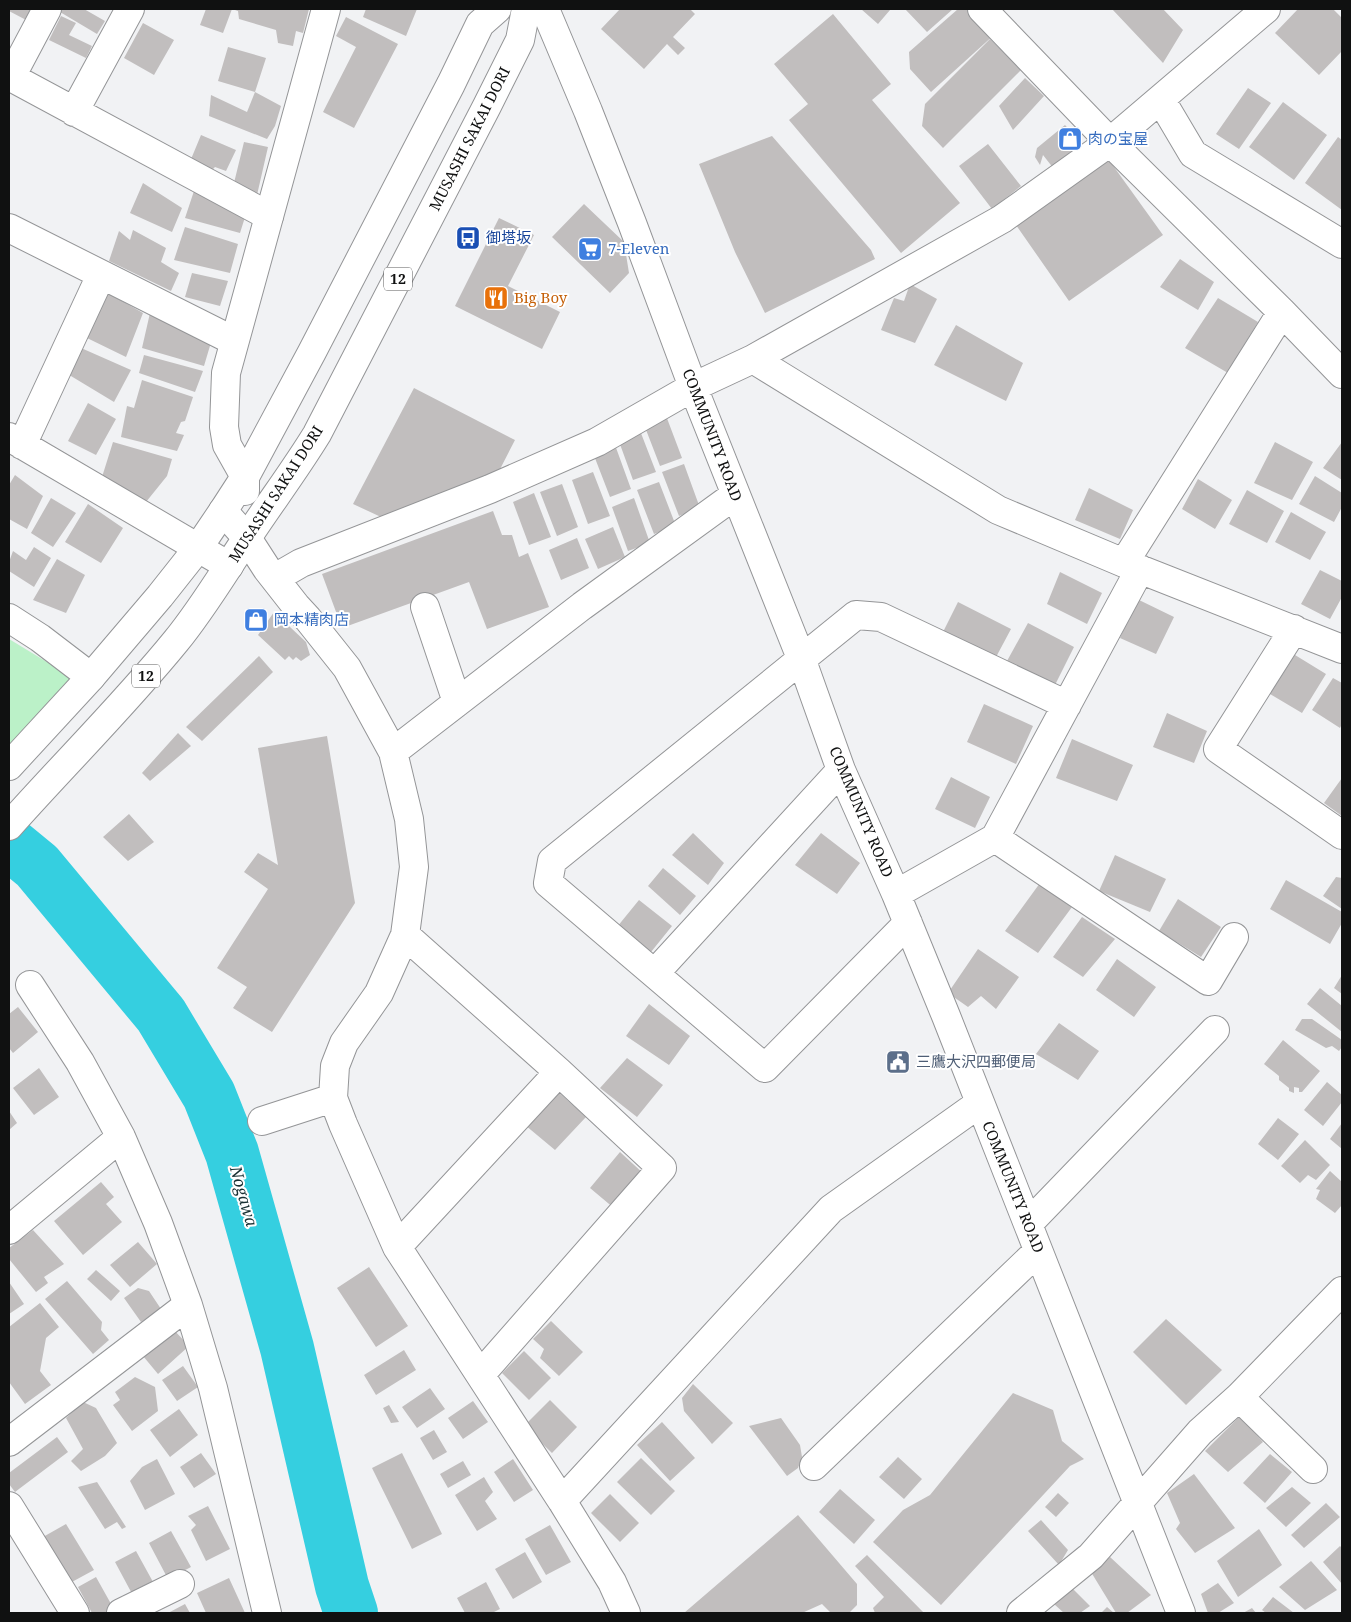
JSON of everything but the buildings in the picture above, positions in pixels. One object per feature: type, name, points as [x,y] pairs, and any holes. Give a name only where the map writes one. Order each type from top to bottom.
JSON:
[{"type":"street","points":[[47,9],[10,76],[269,216]]},
{"type":"street","points":[[74,112],[130,9]]},
{"type":"street","points":[[247,538],[245,477],[227,445],[224,427],[226,373],[326,9]]},
{"type":"street","points":[[9,766],[91,677],[160,596],[198,548],[245,477],[326,326],[480,24],[497,9]]},
{"type":"street","name":"MUSASHI SAKAI DORI","points":[[9,826],[120,706],[176,641],[206,603],[247,538],[302,459],[317,434],[520,40],[526,9]]},
{"type":"street","name":"COMMUNITY ROAD","points":[[545,9],[628,213],[693,387],[801,658],[842,770],[908,923],[1181,1613]]},
{"type":"street","points":[[982,9],[1110,142],[1342,374]]},
{"type":"street","points":[[275,578],[301,563],[490,489],[597,442],[693,387],[753,359],[913,271],[1002,219],[1110,142],[1266,9]]},
{"type":"street","points":[[1160,100],[1194,154],[1342,244]]},
{"type":"street","points":[[9,228],[234,341]]},
{"type":"street","points":[[101,275],[16,441],[229,566]]},
{"type":"street","points":[[896,894],[995,838],[1067,705],[1132,566],[1282,312]]},
{"type":"street","points":[[753,359],[998,510],[1132,566],[1342,649]]},
{"type":"street","points":[[394,752],[582,606],[735,495]]},
{"type":"street","points":[[223,511],[247,538],[296,606],[347,668],[394,752],[410,819],[414,866],[406,935],[379,993],[344,1043],[335,1066],[333,1098],[342,1124],[397,1247],[562,1501],[612,1582],[626,1613]]},
{"type":"street","points":[[425,607],[457,702]]},
{"type":"street","points":[[908,923],[765,1068],[548,883],[552,861],[856,615],[881,617],[1067,705]]},
{"type":"street","points":[[9,618],[40,638],[91,677]]},
{"type":"street","points":[[1294,629],[1218,749],[1342,835]]},
{"type":"street","points":[[655,973],[842,770]]},
{"type":"street","points":[[995,838],[1208,980],[1234,937]]},
{"type":"street","points":[[406,935],[559,1072],[662,1168],[481,1374]]},
{"type":"street","points":[[30,984],[80,1062],[121,1137],[158,1223],[188,1305],[212,1388],[267,1613]]},
{"type":"street","points":[[1028,1224],[1215,1030]]},
{"type":"street","points":[[397,1247],[559,1072]]},
{"type":"street","points":[[262,1122],[333,1098]]},
{"type":"street","points":[[562,1501],[831,1209],[980,1103]]},
{"type":"street","points":[[9,1230],[121,1137]]},
{"type":"street","points":[[814,1466],[1038,1251]]},
{"type":"street","points":[[1021,1613],[1091,1556],[1200,1432],[1239,1397],[1342,1291]]},
{"type":"street","points":[[9,1442],[188,1305]]},
{"type":"street","points":[[1239,1397],[1313,1469]]},
{"type":"street","points":[[9,1506],[75,1613]]},
{"type":"street","points":[[121,1613],[180,1584]]},
{"type":"green space","points":[[9,639],[75,679],[9,750]]},
{"type":"waterway","name":"Nogawa","points":[[9,843],[37,866],[161,1015],[209,1095],[232,1153],[287,1348],[342,1586],[351,1613]]},
{"type":"place","name":"肉の宝屋","points":[[1070,139]]},
{"type":"place","name":"御塔坂","points":[[468,238]]},
{"type":"place","name":"7-Eleven","points":[[590,249]]},
{"type":"place","name":"Big Boy","points":[[496,298]]},
{"type":"place","name":"岡本精肉店","points":[[256,620]]},
{"type":"place","name":"三鷹大沢四郵便局","points":[[898,1062]]}]
